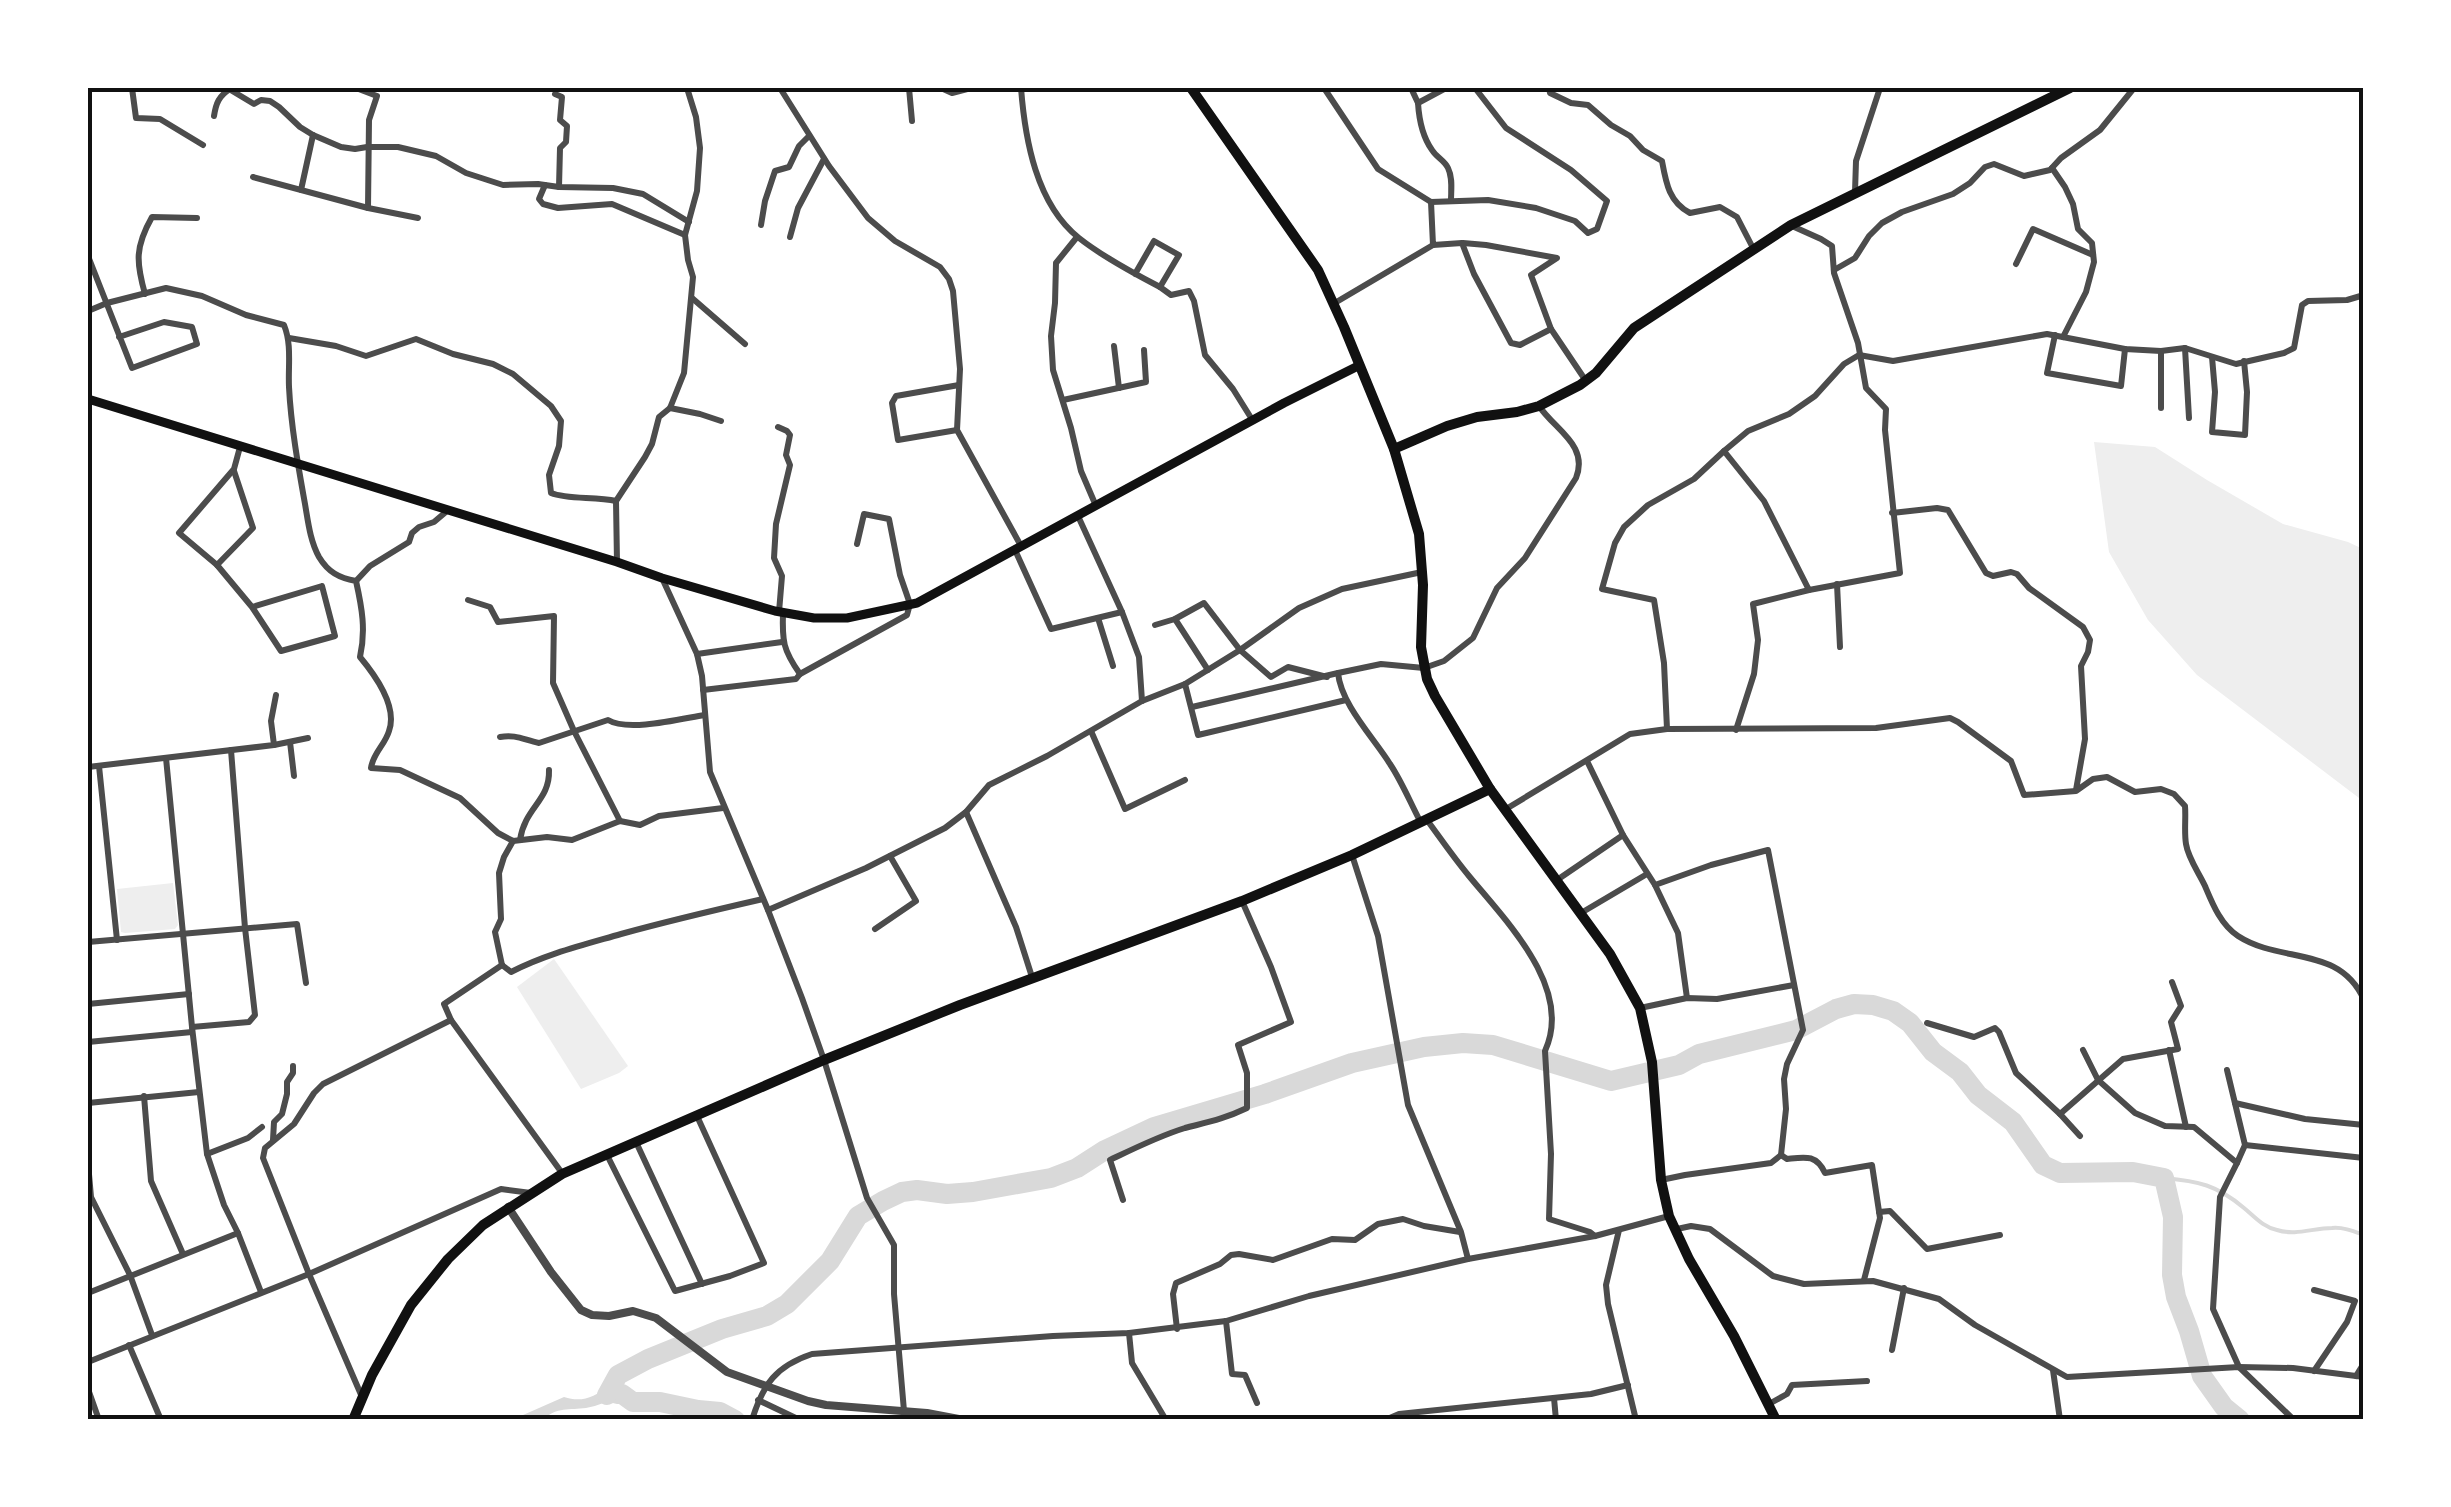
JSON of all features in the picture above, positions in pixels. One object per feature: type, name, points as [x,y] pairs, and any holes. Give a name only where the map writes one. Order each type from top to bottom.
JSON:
[{"type":"main road","points":[[1191,88],[1318,270],[1378,406],[1419,534],[1424,668],[1435,696],[1490,789],[1610,954],[1640,1008],[1652,1062],[1661,1180],[1670,1216],[1776,1420]]},
{"type":"main road","points":[[1394,449],[1477,417],[1539,406],[1586,381],[1634,328],[1791,225],[2070,88]]},
{"type":"main road","points":[[88,398],[662,578],[781,612],[846,618],[910,604],[1358,366]]},
{"type":"main road","points":[[353,1420],[372,1374],[411,1305],[448,1259],[508,1207],[562,1174],[960,1005],[1242,901],[1352,855],[1490,789]]},
{"type":"street","points":[[132,88],[136,118],[160,119],[203,145]]},
{"type":"street","points":[[214,116],[220,95],[231,88],[254,104],[270,101],[300,127],[340,147],[398,148],[436,156],[466,173],[503,185],[613,188],[643,194],[689,222]]},
{"type":"street","points":[[356,88],[377,96],[369,120],[368,208]]},
{"type":"street","points":[[617,562],[616,500],[652,444],[658,417],[670,408],[684,373],[693,276],[685,235],[697,191],[700,148],[687,88]]},
{"type":"street","points":[[780,88],[824,159],[868,218],[894,241],[940,267],[949,278],[959,385],[957,430],[1018,549],[1051,629],[1122,612]]},
{"type":"street","points":[[908,88],[912,121]]},
{"type":"street","points":[[941,88],[952,93],[971,88]]},
{"type":"street","points":[[1021,88],[1030,158],[1062,219],[1078,237],[1172,295],[1189,291],[1205,355],[1253,420]]},
{"type":"street","points":[[1324,88],[1378,169],[1431,202],[1488,200],[1536,208],[1574,222],[1588,232],[1597,229],[1607,201],[1571,170],[1506,128],[1474,88]]},
{"type":"street","points":[[1412,88],[1429,146],[1446,163],[1451,175],[1452,201]]},
{"type":"street","points":[[1418,103],[1446,88]]},
{"type":"street","points":[[1549,88],[1560,99],[1588,104],[1662,161],[1667,188],[1680,208],[1690,213],[1720,208],[1736,217],[1754,250]]},
{"type":"street","points":[[1856,192],[1856,161],[1880,88]]},
{"type":"street","points":[[1834,270],[1855,258],[1882,223],[1953,194],[1984,167],[1994,164],[2024,176],[2052,168],[2100,130],[2134,88]]},
{"type":"street","points":[[555,94],[562,97],[560,120],[567,126],[566,142],[560,148],[558,187]]},
{"type":"street","points":[[301,190],[313,135]]},
{"type":"street","points":[[760,225],[775,171],[789,167],[799,146],[810,136]]},
{"type":"street","points":[[790,237],[798,208],[824,159]]},
{"type":"street","points":[[2052,168],[2066,187],[2078,229],[2092,243],[2093,255],[2086,292],[2059,336],[2046,372],[2121,386],[2125,349]]},
{"type":"street","points":[[253,177],[418,218]]},
{"type":"street","points":[[544,185],[539,198],[542,204],[558,208],[612,204],[685,235]]},
{"type":"street","points":[[1431,202],[1433,246]]},
{"type":"street","points":[[145,294],[136,263],[152,217],[197,218]]},
{"type":"street","points":[[1736,730],[1754,674],[1758,640],[1753,604],[1900,573],[1886,409],[1866,388],[1834,270],[1832,246],[1791,225]]},
{"type":"street","points":[[2016,264],[2034,229],[2093,255]]},
{"type":"street","points":[[1078,237],[1056,263],[1053,370],[1081,471],[1096,506]]},
{"type":"street","points":[[1135,274],[1154,242],[1179,256],[1160,286]]},
{"type":"street","points":[[1462,243],[1511,343],[1520,345],[1551,329]]},
{"type":"street","points":[[1333,304],[1433,246],[1486,245],[1557,258],[1531,275],[1551,329],[1586,381]]},
{"type":"street","points":[[88,256],[106,304],[119,337],[132,368],[197,344],[192,327],[164,322],[119,337]]},
{"type":"street","points":[[88,311],[166,288],[202,296],[246,315],[284,325],[289,338],[298,465],[310,532],[318,555],[332,573],[356,581]]},
{"type":"street","points":[[1667,729],[1664,663],[1654,600],[1602,588],[1615,543],[1624,527],[1648,506],[1694,478],[1748,430],[1789,414],[1815,396],[1844,364],[1860,355],[1893,360],[2047,334],[2125,349],[2185,348],[2236,364],[2294,348],[2302,305],[2308,301],[2347,300],[2364,295]]},
{"type":"street","points":[[691,297],[745,344]]},
{"type":"street","points":[[289,338],[366,356],[416,340],[493,364],[530,387],[552,406],[561,421],[559,446],[549,476],[551,493],[562,498],[616,500]]},
{"type":"street","points":[[1114,346],[1118,388]]},
{"type":"street","points":[[2185,348],[2188,418]]},
{"type":"street","points":[[1063,400],[1146,382],[1144,350]]},
{"type":"street","points":[[2161,351],[2161,408]]},
{"type":"street","points":[[2212,357],[2212,432],[2245,435],[2244,362]]},
{"type":"street","points":[[957,430],[898,440],[892,403],[896,396],[959,385]]},
{"type":"street","points":[[1192,708],[1381,664],[1424,668],[1444,661],[1473,638],[1497,588],[1525,558],[1580,467],[1578,450],[1539,406]]},
{"type":"street","points":[[670,408],[721,422]]},
{"type":"street","points":[[778,427],[790,435],[786,455],[790,465],[776,524],[774,558],[782,576],[782,642],[800,674]]},
{"type":"street","points":[[240,447],[234,470],[179,534],[217,565],[252,607],[281,651],[335,636],[322,586],[252,607]]},
{"type":"street","points":[[1724,450],[1764,501],[1809,590]]},
{"type":"street","points":[[217,565],[253,528],[234,470]]},
{"type":"street","points":[[356,581],[370,566],[409,542],[418,527],[434,522],[448,510]]},
{"type":"street","points":[[1892,513],[1948,510],[1986,573],[2017,574],[2087,633],[2088,652],[2080,666],[2085,739],[2076,791]]},
{"type":"street","points":[[703,690],[796,679],[907,616],[910,604],[888,520],[864,514],[857,544]]},
{"type":"street","points":[[1078,516],[1139,658],[1142,701]]},
{"type":"street","points":[[768,910],[945,828],[966,812],[989,785],[1142,701],[1185,684],[1299,608],[1342,589],[1422,572]]},
{"type":"street","points":[[662,578],[697,654],[710,772],[768,910],[824,1060],[869,1200],[894,1245],[904,1411]]},
{"type":"street","points":[[356,581],[364,626],[360,657],[375,675],[391,714],[390,731],[371,768],[400,770],[460,798],[498,833],[516,840],[572,840],[620,821],[640,825],[659,816],[723,808]]},
{"type":"street","points":[[1836,584],[1840,647]]},
{"type":"street","points":[[468,600],[490,607],[498,622],[554,616],[553,682],[620,821]]},
{"type":"street","points":[[1155,625],[1204,603],[1240,650],[1271,676],[1288,668],[1327,677]]},
{"type":"street","points":[[1098,618],[1113,666]]},
{"type":"street","points":[[1175,619],[1208,670]]},
{"type":"street","points":[[697,654],[782,642]]},
{"type":"street","points":[[1338,673],[1346,700],[1423,820],[1531,954],[1541,975],[1552,1016],[1545,1051],[1551,1154],[1548,1219],[1595,1236]]},
{"type":"street","points":[[1185,684],[1198,735],[1346,700]]},
{"type":"street","points":[[274,745],[271,721],[276,695]]},
{"type":"street","points":[[500,737],[515,734],[540,743],[608,720],[616,725],[704,715]]},
{"type":"street","points":[[1506,809],[1630,734],[1667,729],[1876,728],[1950,718],[2011,762],[2024,796],[2076,791],[2093,779],[2107,777],[2134,792],[2161,789],[2174,794],[2186,806],[2186,846],[2220,918],[2229,928],[2251,942],[2334,966],[2350,977],[2364,1000]]},
{"type":"street","points":[[1091,731],[1125,808],[1186,780]]},
{"type":"street","points":[[88,767],[308,738]]},
{"type":"street","points":[[290,742],[294,776]]},
{"type":"street","points":[[88,1042],[250,1022],[255,1015],[231,750]]},
{"type":"street","points":[[166,758],[207,1154],[260,1292]]},
{"type":"street","points":[[1586,761],[1678,933],[1687,998]]},
{"type":"street","points":[[99,766],[117,940]]},
{"type":"street","points":[[549,770],[546,792],[529,812],[499,873],[502,920],[495,932],[502,965],[512,972],[569,949],[763,899]]},
{"type":"street","points":[[966,812],[1016,927],[1033,978]]},
{"type":"street","points":[[1557,880],[1623,835]]},
{"type":"street","points":[[1655,885],[1768,850],[1803,1030],[1784,1078],[1786,1109],[1780,1155],[1771,1163],[1661,1180]]},
{"type":"street","points":[[1352,855],[1378,936],[1408,1105],[1461,1232],[1468,1259]]},
{"type":"street","points":[[875,929],[916,901],[890,856]]},
{"type":"street","points":[[1581,912],[1648,874]]},
{"type":"street","points":[[1124,1200],[1110,1160],[1152,1140],[1247,1108],[1247,1073],[1238,1045],[1291,1022],[1242,901]]},
{"type":"street","points":[[88,942],[298,924],[306,982]]},
{"type":"street","points":[[502,965],[444,1004],[451,1020],[562,1174]]},
{"type":"street","points":[[2060,1114],[2123,1058],[2178,1049],[2171,1022],[2181,1006],[2172,982]]},
{"type":"street","points":[[1640,1008],[1794,985]]},
{"type":"street","points":[[88,1004],[189,994]]},
{"type":"street","points":[[362,1398],[309,1274],[264,1158],[265,1148],[294,1124],[324,1084],[451,1020]]},
{"type":"street","points":[[1927,1024],[1974,1037],[1995,1028],[2016,1073],[2080,1136]]},
{"type":"street","points":[[2083,1050],[2098,1080],[2135,1113],[2165,1126],[2194,1128],[2237,1163]]},
{"type":"street","points":[[2170,1050],[2186,1127]]},
{"type":"street","points":[[273,1142],[274,1122],[282,1114],[288,1094],[286,1082],[293,1074],[293,1066]]},
{"type":"street","points":[[2228,1070],[2245,1145],[2220,1197],[2213,1309],[2240,1367],[2294,1420]]},
{"type":"street","points":[[88,1102],[200,1092]]},
{"type":"street","points":[[144,1096],[151,1181],[183,1254]]},
{"type":"street","points":[[2235,1103],[2305,1118],[2364,1125]]},
{"type":"street","points":[[607,1155],[675,1291],[764,1263],[697,1115]]},
{"type":"street","points":[[207,1154],[248,1138],[262,1126]]},
{"type":"street","points":[[636,1142],[702,1284]]},
{"type":"street","points":[[2245,1145],[2364,1158]]},
{"type":"street","points":[[1780,1155],[1787,1160],[1810,1156],[1825,1173],[1872,1166],[1880,1218],[1864,1280]]},
{"type":"street","points":[[88,1163],[90,1196],[130,1275],[152,1336]]},
{"type":"street","points":[[88,1362],[309,1274],[501,1189],[532,1193]]},
{"type":"street","points":[[508,1207],[580,1310],[592,1315],[643,1313],[656,1318],[727,1372],[808,1401],[964,1420]]},
{"type":"street","points":[[1879,1212],[1890,1211],[1927,1249],[2000,1235]]},
{"type":"street","points":[[752,1420],[758,1400],[781,1368],[812,1354],[1176,1329],[1226,1321],[1310,1296],[1468,1259],[1595,1236],[1670,1216]]},
{"type":"street","points":[[1176,1329],[1176,1283],[1220,1264],[1231,1255],[1273,1260],[1332,1239],[1355,1240],[1378,1224],[1404,1219],[1461,1232]]},
{"type":"street","points":[[1677,1229],[1710,1229],[1773,1276],[1804,1284],[1864,1280],[1939,1299],[1975,1325],[2067,1377],[2240,1367],[2360,1376],[2364,1363]]},
{"type":"street","points":[[1619,1230],[1606,1285],[1612,1329],[1636,1420]]},
{"type":"street","points":[[88,1292],[238,1233]]},
{"type":"street","points":[[1892,1350],[1904,1288]]},
{"type":"street","points":[[2314,1290],[2355,1302],[2347,1322],[2314,1371]]},
{"type":"street","points":[[1226,1321],[1232,1374],[1245,1375],[1257,1403]]},
{"type":"street","points":[[1129,1332],[1132,1363],[1166,1420]]},
{"type":"street","points":[[129,1345],[161,1420]]},
{"type":"street","points":[[2053,1369],[2060,1420]]},
{"type":"street","points":[[1768,1405],[1788,1394],[1792,1385],[1867,1382]]},
{"type":"street","points":[[1385,1420],[1398,1414],[1592,1394],[1628,1385]]},
{"type":"street","points":[[88,1390],[99,1420]]},
{"type":"street","points":[[1554,1398],[1556,1420]]},
{"type":"street","points":[[758,1400],[800,1420]]},
{"type":"street","points":[[619,1420],[647,1420]]},
{"type":"shaded area","points":[[2094,442],[2155,447],[2283,524],[2363,549],[2363,801],[2197,675],[2148,620],[2109,552]]},
{"type":"shaded area","points":[[173,883],[178,925],[175,929],[121,932],[117,889]]},
{"type":"shaded area","points":[[554,959],[628,1066],[581,1089],[517,987]]},
{"type":"shaded area","points":[[609,1386],[641,1399],[641,1409],[626,1408],[620,1398],[558,1411],[544,1419],[514,1419],[564,1397],[588,1398]]},
{"type":"waterway","points":[[607,1395],[618,1375],[648,1359],[722,1329],[767,1316],[787,1304],[830,1261],[858,1216],[902,1192],[973,1192],[1051,1178],[1154,1127],[1352,1063],[1424,1047],[1493,1045],[1611,1081],[1796,1030],[1854,1004],[1893,1011],[1910,1023],[1933,1052],[2013,1122],[2043,1165],[2060,1173],[2133,1172],[2164,1178],[2173,1217],[2172,1275],[2176,1297],[2202,1376],[2224,1407],[2240,1420]]},
{"type":"waterway","points":[[2164,1178],[2216,1189],[2263,1224],[2284,1232],[2336,1228],[2364,1235]]},
{"type":"waterway","points":[[617,1394],[633,1402],[660,1402],[720,1412],[735,1420]]}]
